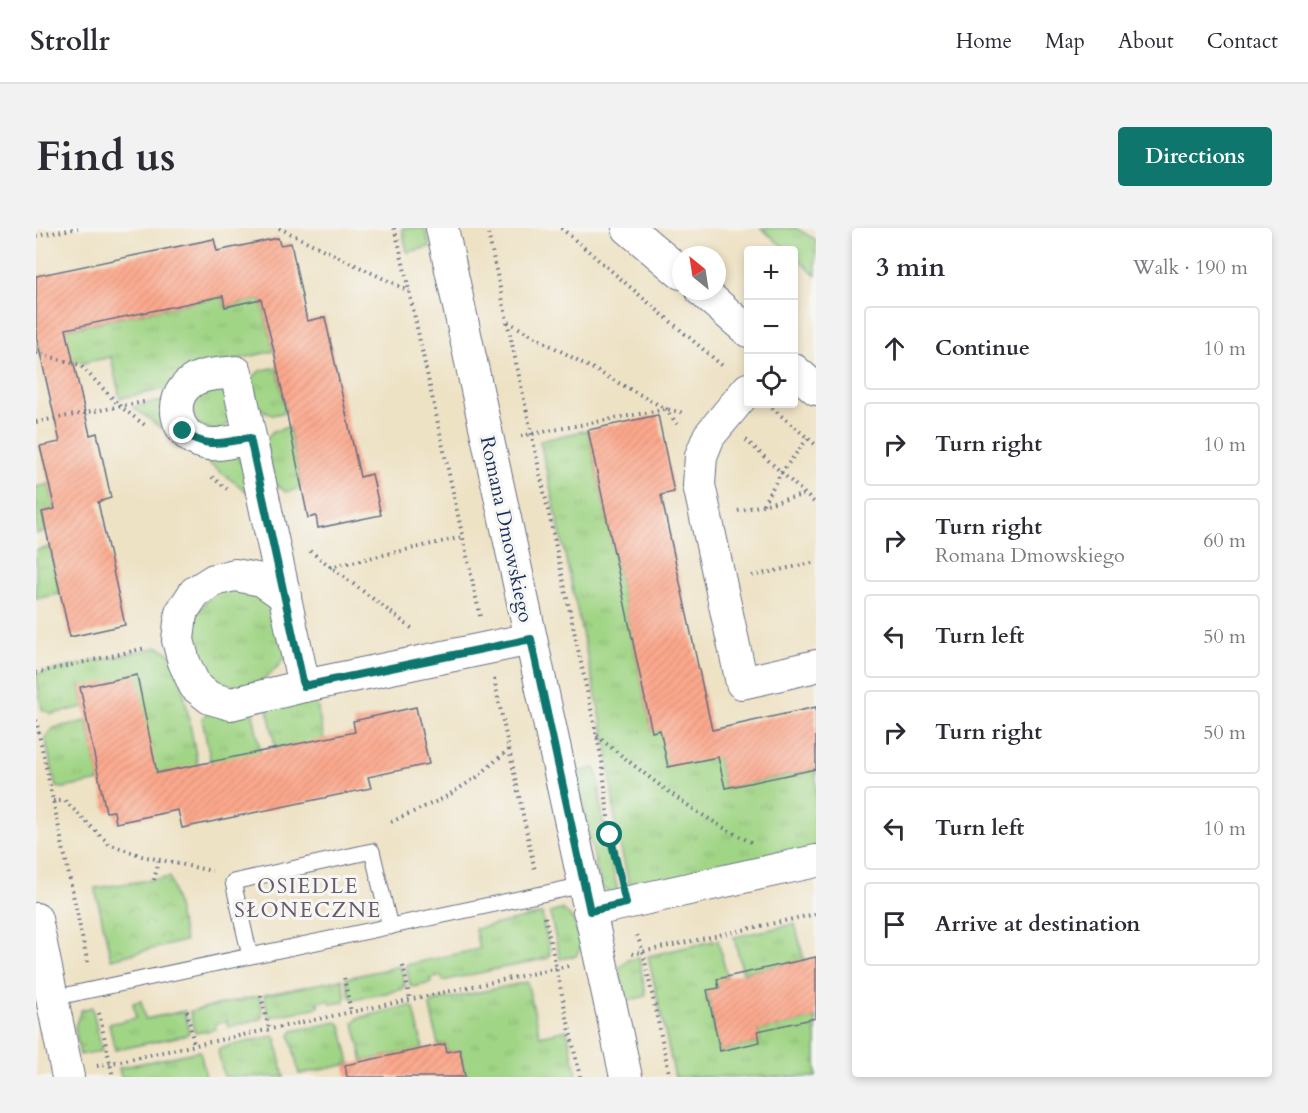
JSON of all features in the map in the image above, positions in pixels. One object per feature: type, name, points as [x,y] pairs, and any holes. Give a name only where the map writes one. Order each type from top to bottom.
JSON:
[{"type":"street","name":"Romana Dmowskiego","points":[[442,228],[626,1077]]},
{"type":"street","points":[[628,228],[672,265]]},
{"type":"street","points":[[712,300],[744,328]]},
{"type":"street","points":[[250,438],[214,444],[192,439],[183,431],[176,411],[183,388],[192,380],[203,376],[236,372],[304,686]]},
{"type":"street","points":[[798,373],[816,389]]},
{"type":"street","points":[[740,381],[723,419],[709,436],[701,456],[699,485],[742,683],[816,666]]},
{"type":"street","points":[[285,596],[262,580],[236,575],[214,580],[195,592],[181,613],[178,640],[184,662],[195,686],[210,698],[231,704],[304,686],[531,639]]},
{"type":"street","points":[[587,898],[626,903],[808,863]]},
{"type":"street","points":[[36,919],[48,1008],[68,1074]]},
{"type":"lane","points":[[250,957],[233,882],[372,851],[390,927]]},
{"type":"lane","points":[[48,1008],[93,990],[390,927],[587,898]]},
{"type":"path","points":[[36,237],[78,228]]},
{"type":"path","points":[[279,228],[410,291]]},
{"type":"path","points":[[487,228],[597,735],[610,835],[626,903],[643,952],[670,1077]]},
{"type":"path","points":[[561,228],[740,381]]},
{"type":"path","points":[[507,322],[666,409],[701,456]]},
{"type":"path","points":[[36,353],[80,365],[121,406]]},
{"type":"path","points":[[36,422],[179,396]]},
{"type":"path","points":[[772,408],[816,445]]},
{"type":"path","points":[[488,442],[666,409]]},
{"type":"path","points":[[723,419],[816,504]]},
{"type":"path","points":[[763,505],[781,473],[808,438]]},
{"type":"path","points":[[707,519],[804,494]]},
{"type":"path","points":[[330,567],[463,537]]},
{"type":"path","points":[[720,583],[816,562]]},
{"type":"path","points":[[36,673],[178,640]]},
{"type":"path","points":[[36,720],[113,1077]]},
{"type":"path","points":[[597,735],[672,796],[731,832],[808,863]]},
{"type":"path","points":[[391,822],[444,798],[477,777],[509,749]]},
{"type":"path","points":[[53,801],[65,801],[109,844],[142,856],[217,872]]},
{"type":"path","points":[[154,880],[159,860]]},
{"type":"path","points":[[68,1074],[194,1045],[816,914]]},
{"type":"path","points":[[403,966],[410,999]]},
{"type":"path","points":[[344,978],[351,1012]]},
{"type":"path","points":[[261,996],[269,1029]]},
{"type":"path","points":[[187,1011],[194,1045]]},
{"type":"green space","points":[[402,228],[425,228],[430,247],[407,252]]},
{"type":"green space","points":[[761,228],[796,228],[816,240],[816,275],[798,259],[798,246],[782,246]]},
{"type":"green space","points":[[223,296],[225,307],[261,299],[274,351],[193,369],[166,389],[120,398],[111,357],[83,363],[36,350],[36,343],[63,337],[62,330]]},
{"type":"green space","points":[[277,367],[286,412],[272,415],[256,406],[253,377],[260,371]]},
{"type":"green space","points":[[229,388],[234,419],[221,429],[213,431],[193,421],[192,391]]},
{"type":"green space","points":[[162,402],[234,446],[257,499],[133,407]]},
{"type":"green space","points":[[289,427],[302,488],[286,492],[274,483],[265,442],[273,431]]},
{"type":"green space","points":[[588,430],[652,731],[660,730],[718,757],[725,788],[816,769],[816,848],[630,888],[616,827],[607,746],[540,441]]},
{"type":"green space","points":[[49,484],[54,509],[42,512],[46,531],[36,534],[36,487]]},
{"type":"green space","points":[[50,547],[60,594],[36,599],[36,550]]},
{"type":"green space","points":[[219,586],[270,592],[286,656],[273,672],[249,685],[230,685],[211,678],[201,670],[194,653],[188,623]]},
{"type":"green space","points":[[159,647],[177,658],[198,766],[157,773],[80,687],[84,707],[52,714],[42,709],[36,674]]},
{"type":"green space","points":[[315,695],[324,740],[276,750],[267,706]]},
{"type":"green space","points":[[249,706],[252,709],[261,753],[211,763],[202,719],[206,714]]},
{"type":"green space","points":[[87,721],[100,781],[64,788],[56,787],[45,738],[54,728]]},
{"type":"green space","points":[[595,768],[598,775],[604,830],[618,892],[609,892],[601,887],[575,773]]},
{"type":"green space","points":[[170,877],[185,941],[111,959],[95,888]]},
{"type":"green space","points":[[563,909],[575,922],[581,946],[576,956],[560,959],[550,913]]},
{"type":"green space","points":[[542,914],[550,955],[548,958],[443,981],[441,976],[430,979],[431,983],[414,987],[410,985],[406,965],[479,949],[475,929]]},
{"type":"green space","points":[[795,924],[804,960],[743,973],[734,937]]},
{"type":"green space","points":[[718,940],[727,977],[718,979],[719,988],[707,991],[720,1051],[760,1042],[758,1031],[816,1018],[816,1077],[675,1077],[648,956]]},
{"type":"green space","points":[[639,958],[646,996],[626,1001],[619,968],[628,960]]},
{"type":"green space","points":[[401,966],[405,985],[403,989],[354,1000],[350,997],[346,978]]},
{"type":"green space","points":[[342,979],[346,998],[343,1002],[331,1004],[329,1000],[318,1002],[319,1007],[271,1017],[268,1015],[264,995]]},
{"type":"green space","points":[[527,982],[540,1036],[567,1030],[577,1077],[465,1077],[460,1050],[447,1052],[445,1044],[438,1045],[430,1006],[432,1002]]},
{"type":"green space","points":[[259,996],[263,1015],[261,1019],[228,1027],[227,1021],[215,1024],[216,1029],[197,1033],[194,1031],[190,1011]]},
{"type":"green space","points":[[141,1001],[145,1019],[185,1011],[189,1032],[186,1035],[115,1050],[109,1024],[136,1018],[133,1003]]},
{"type":"green space","points":[[411,1006],[414,1009],[423,1049],[363,1061],[354,1023],[358,1018]]},
{"type":"green space","points":[[92,1007],[102,1051],[80,1055],[75,1027],[81,1010]]},
{"type":"green space","points":[[337,1022],[341,1025],[350,1064],[299,1074],[290,1035],[293,1031]]},
{"type":"green space","points":[[273,1036],[276,1038],[284,1077],[224,1077],[218,1051],[220,1048]]},
{"type":"green space","points":[[200,1051],[206,1077],[121,1077],[119,1068]]},
{"type":"building","points":[[278,238],[280,245],[291,243],[307,321],[325,317],[360,477],[372,474],[381,515],[318,528],[316,516],[308,518],[261,299],[225,307],[223,296],[66,329],[90,435],[97,433],[111,498],[98,502],[125,625],[70,637],[42,512],[55,509],[40,446],[60,442],[36,335],[36,276],[214,239],[217,251]]},
{"type":"building","points":[[658,415],[674,492],[661,495],[712,730],[816,707],[816,769],[725,788],[718,757],[668,767],[660,730],[652,732],[588,430]]},
{"type":"building","points":[[137,675],[157,773],[355,732],[353,721],[416,707],[429,764],[368,777],[371,788],[182,828],[178,810],[116,823],[114,811],[106,812],[80,687]]},
{"type":"building","points":[[816,957],[816,1018],[758,1031],[760,1042],[720,1051],[707,990],[719,988],[717,979]]},
{"type":"building","points":[[445,1044],[447,1052],[460,1049],[465,1077],[347,1077],[345,1065]]},
{"type":"district","name":"OSIEDLE SŁONECZNE","points":[[308,898]]},
{"type":"route","points":[[183,431],[192,439],[203,443],[214,444],[250,438],[304,686],[531,639],[590,911],[626,903],[610,835]]}]
